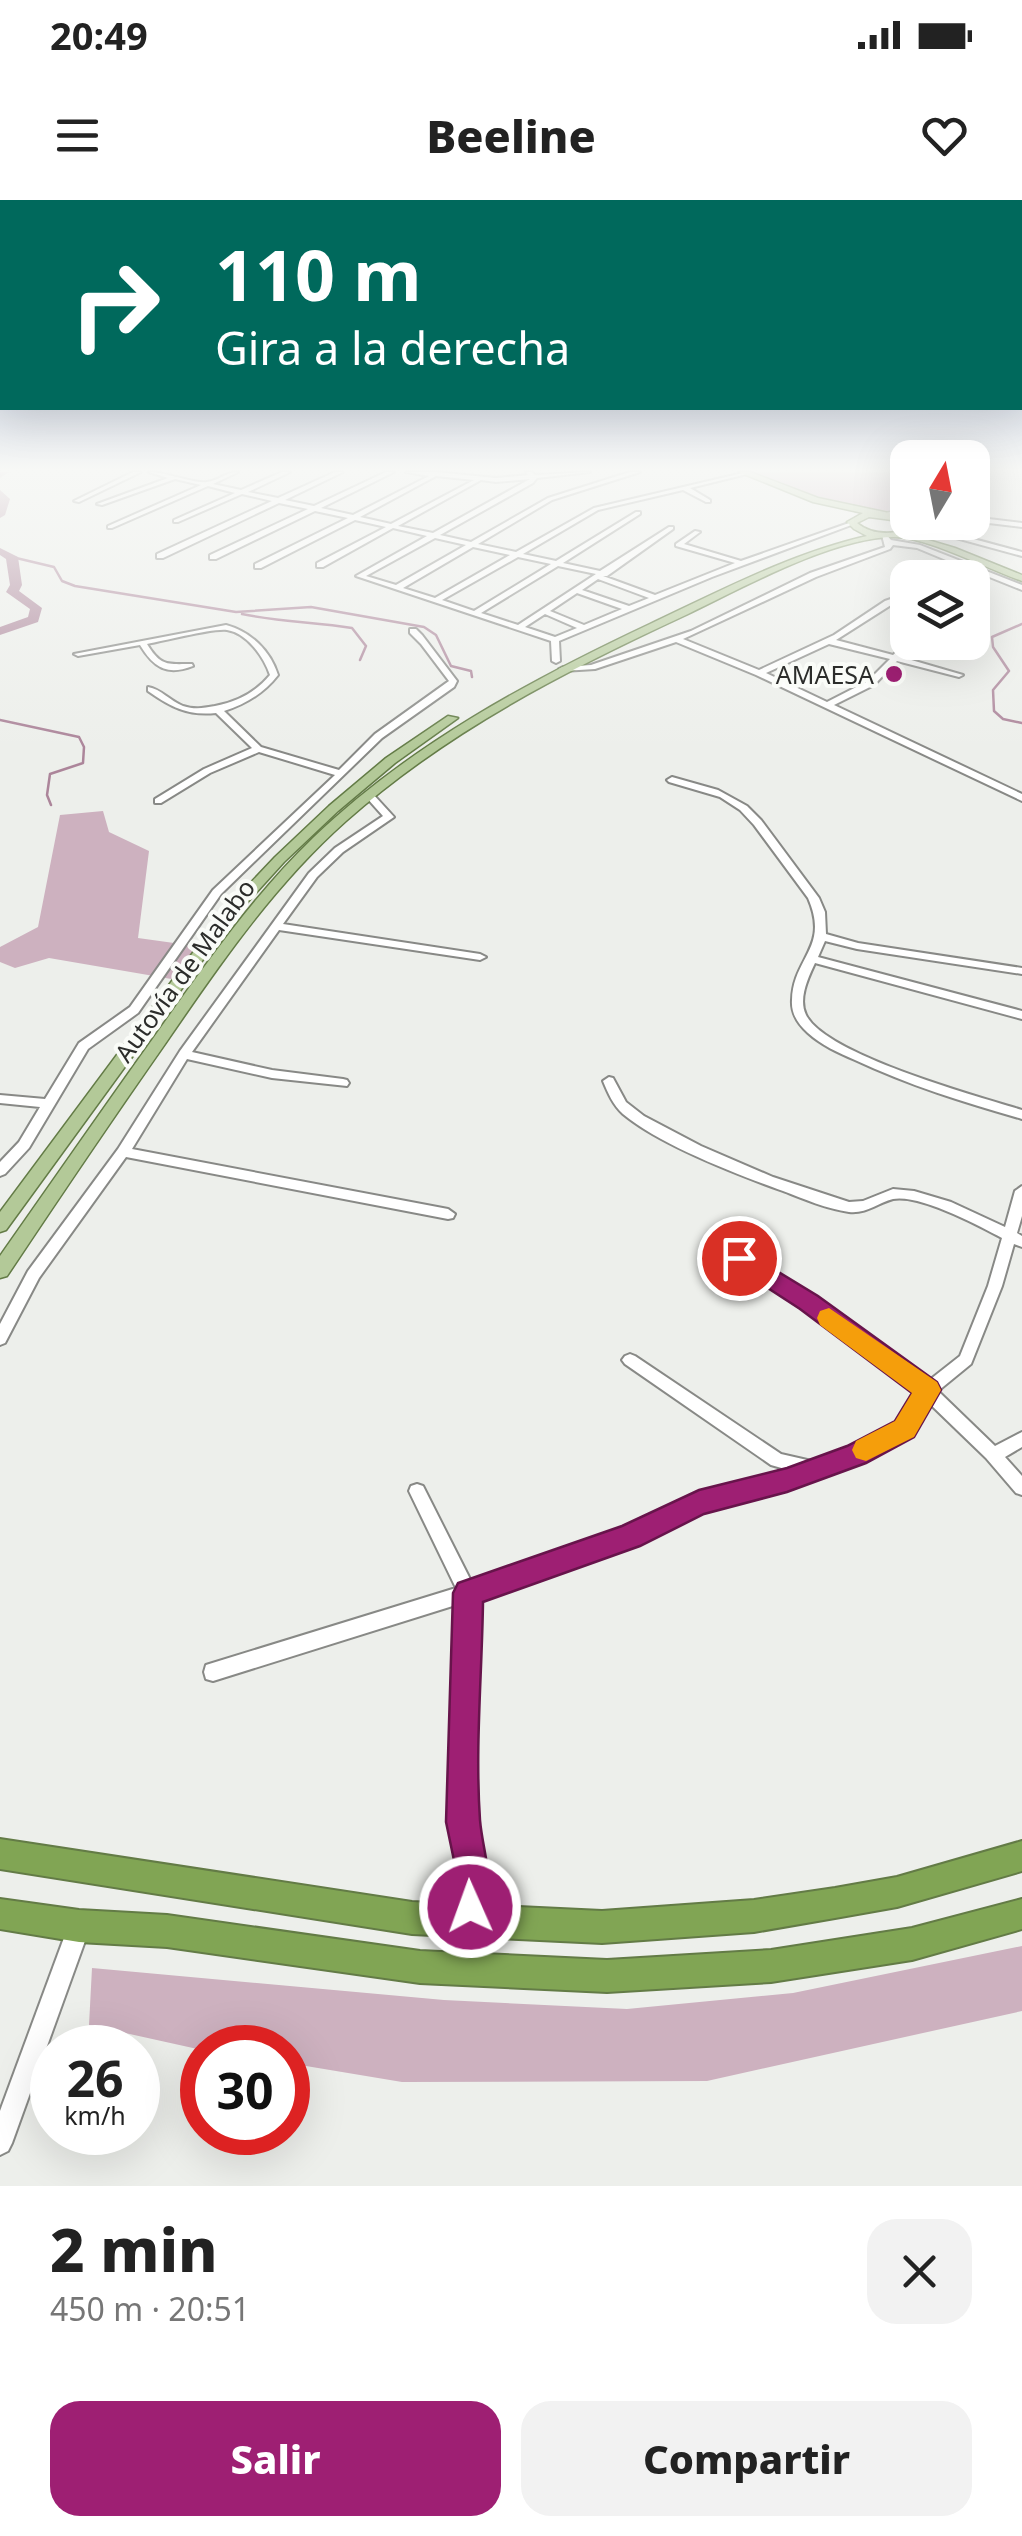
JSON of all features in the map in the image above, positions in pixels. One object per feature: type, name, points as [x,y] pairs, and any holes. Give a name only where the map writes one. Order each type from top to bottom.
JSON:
[{"type":"highway","points":[[0,1854],[412,1918],[602,1927],[754,1916],[897,1892],[1022,1856]]},
{"type":"highway","points":[[0,1914],[80,1926],[167,1931],[420,1967],[607,1976],[788,1963],[912,1944],[1022,1914]]},
{"type":"main road","name":"Autovía de Malabo","points":[[0,1270],[248,918],[340,819],[491,706],[559,665],[702,593],[770,565]]},
{"type":"main road","name":"Autovía de Malabo","points":[[0,1226],[229,914],[326,812],[409,746],[492,694],[796,565]]},
{"type":"main road","points":[[984,565],[1022,578]]},
{"type":"street","points":[[379,565],[360,576],[556,640],[654,597],[742,565]]},
{"type":"street","points":[[397,588],[439,565]]},
{"type":"street","points":[[435,601],[498,565]]},
{"type":"street","points":[[475,614],[557,565]]},
{"type":"street","points":[[565,565],[654,597]]},
{"type":"street","points":[[520,627],[618,565]]},
{"type":"street","points":[[556,640],[559,665],[592,668],[710,627],[813,574],[840,565]]},
{"type":"street","points":[[990,575],[1022,588]]},
{"type":"street","points":[[578,591],[627,608]]},
{"type":"street","points":[[759,673],[828,641],[888,603]]},
{"type":"street","points":[[546,612],[585,628]]},
{"type":"street","points":[[78,654],[218,626],[235,628],[246,635],[272,666],[274,675],[266,688],[252,698],[216,708],[184,709],[151,689]]},
{"type":"street","points":[[0,1171],[24,1144],[84,1046],[134,1010],[217,892],[374,737],[450,685],[452,681],[437,666],[428,644],[413,631]]},
{"type":"street","points":[[676,639],[759,673],[1022,798]]},
{"type":"street","points":[[828,641],[890,658]]},
{"type":"street","points":[[142,642],[154,664],[162,668],[189,666]]},
{"type":"street","points":[[828,705],[871,682],[893,660]]},
{"type":"street","points":[[898,660],[959,675]]},
{"type":"street","points":[[216,708],[258,749],[340,774]]},
{"type":"street","points":[[158,802],[207,771],[258,749]]},
{"type":"street","points":[[672,780],[734,800],[752,814],[814,898],[822,916],[824,937],[797,992],[800,1017],[814,1035],[852,1055],[1022,1115]]},
{"type":"street","points":[[1010,793],[1022,788]]},
{"type":"street","points":[[0,1339],[33,1274],[123,1152],[184,1054],[322,866],[389,816],[369,796]]},
{"type":"street","points":[[278,926],[480,957]]},
{"type":"street","points":[[824,937],[857,946],[1022,971]]},
{"type":"street","points":[[811,959],[1022,1015]]},
{"type":"street","points":[[184,1054],[272,1074],[343,1082]]},
{"type":"street","points":[[608,1081],[623,1107],[653,1130],[812,1199],[852,1208],[874,1206],[887,1196],[900,1194],[930,1202],[1016,1238]]},
{"type":"street","points":[[0,1099],[49,1104]]},
{"type":"street","points":[[123,1152],[448,1214]]},
{"type":"street","points":[[213,1672],[468,1593],[630,1536],[699,1503],[856,1455],[905,1429],[928,1390],[966,1360],[1016,1238],[1022,1191]]},
{"type":"street","points":[[739,1258],[809,1302],[928,1390],[995,1454],[1022,1488]]},
{"type":"street","points":[[630,1360],[777,1460],[815,1470]]},
{"type":"street","points":[[995,1454],[1022,1439]]},
{"type":"street","points":[[417,1491],[468,1593],[463,1822],[473,1870],[470,1923]]},
{"type":"street","points":[[0,2143],[80,1926]]},
{"type":"shaded area","points":[[103,811],[109,832],[149,851],[138,938],[210,948],[183,981],[49,958],[15,968],[0,962],[0,947],[38,927],[60,815]]},
{"type":"shaded area","points":[[1022,1946],[1022,2011],[707,2081],[402,2082],[310,2067],[310,2025],[180,2025],[180,2045],[160,2041],[160,2025],[89,2025],[92,1968],[444,2000],[627,2009],[793,1993]]},
{"type":"waterway","points":[[0,631],[34,619],[36,608],[12,592],[16,585],[13,565]]},
{"type":"waterway","points":[[44,565],[54,567],[62,581],[75,586],[236,612],[311,607],[424,627],[436,635],[451,666],[471,671],[472,677]]},
{"type":"waterway","points":[[242,614],[352,628],[366,646],[360,660]]},
{"type":"waterway","points":[[1022,624],[992,637],[993,647],[1009,671],[993,690],[994,711],[1003,719],[1022,723]]},
{"type":"waterway","points":[[0,720],[79,737],[84,747],[83,763],[50,774],[47,795],[51,805]]},
{"type":"slow traffic","points":[[829,1318],[928,1390],[905,1429],[866,1450]]},
{"type":"place","name":"AMAESA","points":[[894,674]]},
{"type":"route","points":[[470,1907],[473,1870],[463,1822],[468,1593],[630,1536],[699,1503],[787,1480],[856,1455],[905,1429],[928,1390],[809,1302],[739,1258]]}]
